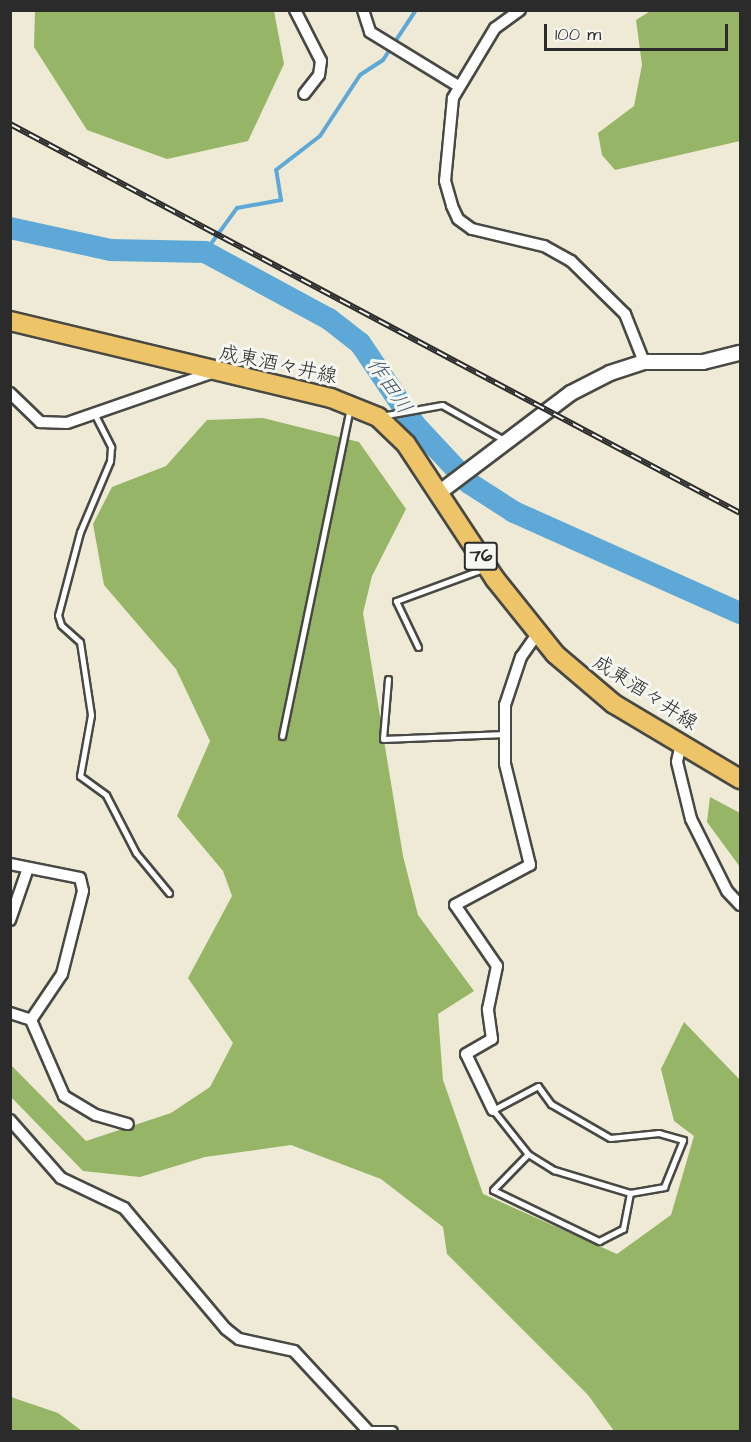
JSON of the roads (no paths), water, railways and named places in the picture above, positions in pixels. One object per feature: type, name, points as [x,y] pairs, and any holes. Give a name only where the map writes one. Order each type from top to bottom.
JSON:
[{"type":"main road","name":"成東酒々井線","points":[[10,321],[211,373],[351,404],[378,417],[406,444],[488,567],[537,634],[579,678],[741,780]]},
{"type":"street","points":[[295,10],[321,61],[319,75],[304,94]]},
{"type":"street","points":[[363,10],[370,32],[458,86]]},
{"type":"street","points":[[520,10],[495,28],[458,86],[448,120],[445,181],[458,219],[472,229],[544,246],[571,261],[625,314],[644,362]]},
{"type":"street","points":[[440,492],[570,393],[644,362],[703,362],[741,353]]},
{"type":"street","points":[[12,396],[40,422],[67,423],[211,373]]},
{"type":"street","points":[[493,1110],[466,1054],[492,1039],[488,1009],[497,966],[455,905],[530,865],[505,764],[505,705],[521,657],[537,634]]},
{"type":"street","points":[[681,744],[677,762],[691,819],[727,891],[741,905]]},
{"type":"street","points":[[10,864],[80,878],[83,891],[62,974],[30,1020]]},
{"type":"street","points":[[10,920],[28,868]]},
{"type":"street","points":[[10,1013],[30,1020],[64,1096],[96,1115],[128,1124]]},
{"type":"street","points":[[10,1120],[61,1178],[124,1208],[226,1329],[239,1339],[294,1351],[370,1431],[392,1431]]},
{"type":"lane","points":[[378,417],[431,403],[506,441]]},
{"type":"lane","points":[[282,736],[351,404]]},
{"type":"lane","points":[[95,415],[111,447],[110,461],[80,532],[58,615],[61,625],[80,642],[90,715],[80,776],[106,795],[136,853],[169,893]]},
{"type":"lane","points":[[418,647],[396,601],[488,567]]},
{"type":"lane","points":[[388,679],[382,739],[505,734]]},
{"type":"lane","points":[[538,1086],[551,1104],[610,1138],[659,1133],[683,1140],[664,1187],[630,1193],[554,1170],[528,1154],[493,1110],[538,1086]]},
{"type":"lane","points":[[528,1154],[493,1190],[599,1241],[622,1229],[630,1193]]},
{"type":"waterway","points":[[205,252],[237,208],[281,200],[276,170],[320,136],[360,75],[383,60],[416,10]]},
{"type":"waterway","name":"作田川","points":[[10,228],[111,250],[205,252],[329,319],[360,343],[415,425],[469,483],[514,512],[740,613]]},
{"type":"railway","points":[[10,124],[740,513]]}]
